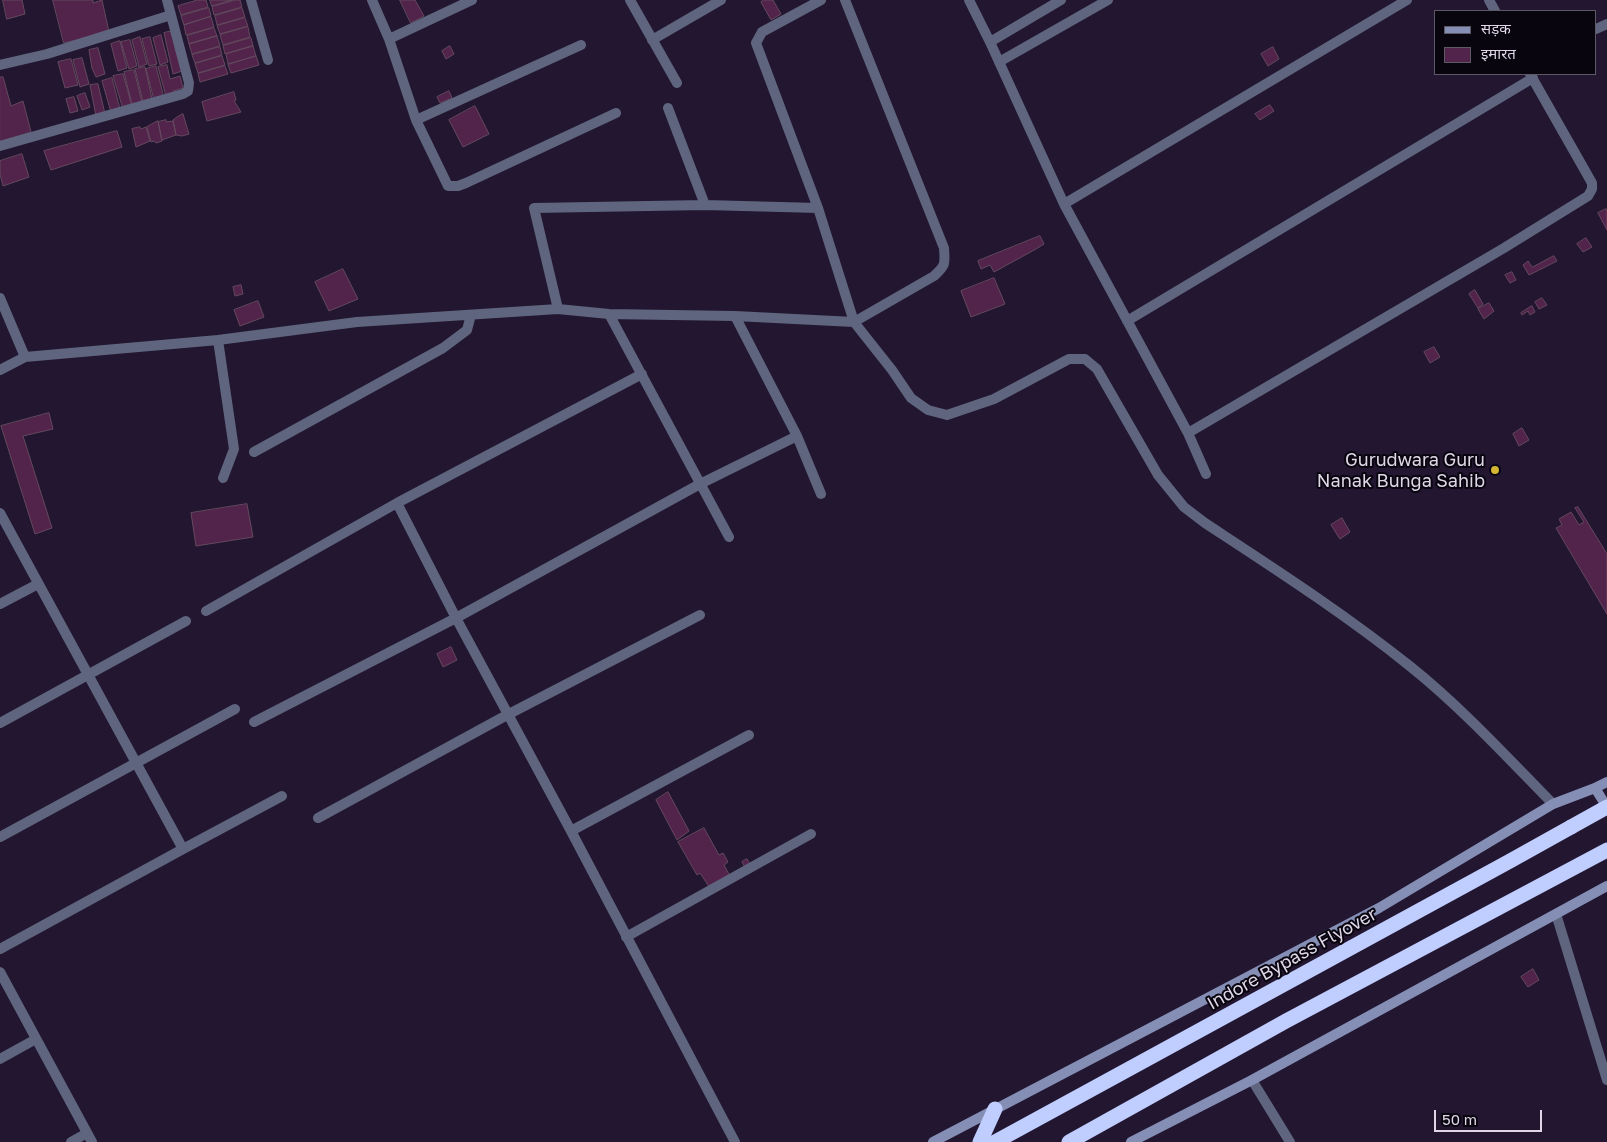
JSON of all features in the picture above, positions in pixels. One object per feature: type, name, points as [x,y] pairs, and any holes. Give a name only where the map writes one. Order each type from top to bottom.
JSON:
[{"type":"highway","name":"Indore Bypass Flyover","points":[[994,1142],[1607,807]]},
{"type":"highway","points":[[1069,1142],[1286,1022],[1607,850]]},
{"type":"highway","points":[[980,1142],[995,1109]]},
{"type":"street","points":[[0,146],[183,94],[188,90],[189,83],[168,0]]},
{"type":"street","points":[[252,0],[268,60]]},
{"type":"street","points":[[372,0],[390,39],[416,120],[448,186],[458,186],[616,113]]},
{"type":"street","points":[[390,39],[472,0]]},
{"type":"street","points":[[630,0],[676,83]]},
{"type":"street","points":[[652,40],[721,0]]},
{"type":"street","points":[[821,0],[762,32],[756,43],[818,208],[854,322],[892,370],[911,398],[928,410],[947,415],[994,399],[1069,359],[1085,359],[1097,370],[1158,475],[1184,507],[1337,611],[1411,667],[1458,708],[1553,804]]},
{"type":"street","points":[[0,370],[25,357],[218,340],[357,322],[558,308],[609,314],[735,316],[854,322],[934,276],[943,268],[945,263],[944,248],[845,0]]},
{"type":"street","points":[[969,0],[1064,204],[1188,433],[1206,474]]},
{"type":"street","points":[[990,42],[1061,0]]},
{"type":"street","points":[[999,62],[1108,0]]},
{"type":"street","points":[[1064,204],[1407,0]]},
{"type":"street","points":[[0,65],[47,54],[171,15]]},
{"type":"street","points":[[416,120],[581,45]]},
{"type":"street","points":[[1127,321],[1532,76],[1592,183],[1592,189],[1588,196],[1504,248],[1188,433]]},
{"type":"street","points":[[668,108],[705,205]]},
{"type":"street","points":[[558,308],[534,208],[705,205],[818,208]]},
{"type":"street","points":[[0,298],[25,357]]},
{"type":"street","points":[[609,314],[729,537]]},
{"type":"street","points":[[254,452],[443,348],[466,330],[471,315]]},
{"type":"street","points":[[735,316],[797,436],[821,494]]},
{"type":"street","points":[[218,340],[234,449],[223,478]]},
{"type":"street","points":[[206,611],[398,503],[642,374]]},
{"type":"street","points":[[254,722],[456,618],[700,484],[797,436]]},
{"type":"street","points":[[398,503],[507,715],[735,1142]]},
{"type":"street","points":[[0,513],[183,849]]},
{"type":"street","points":[[0,604],[38,584]]},
{"type":"street","points":[[318,818],[507,715],[700,615]]},
{"type":"street","points":[[0,722],[186,621]]},
{"type":"street","points":[[0,837],[235,709]]},
{"type":"street","points":[[570,831],[749,735]]},
{"type":"street","points":[[933,1142],[1378,908],[1553,804],[1607,782]]},
{"type":"street","points":[[1596,788],[1607,807]]},
{"type":"street","points":[[0,949],[282,796]]},
{"type":"street","points":[[626,937],[811,834]]},
{"type":"street","points":[[1131,1142],[1252,1080],[1607,886]]},
{"type":"street","points":[[1556,914],[1607,1080]]},
{"type":"street","points":[[0,972],[89,1138],[71,1142]]},
{"type":"street","points":[[0,1059],[36,1039]]},
{"type":"street","points":[[1252,1080],[1290,1142]]},
{"type":"building","points":[[3,0],[22,0],[25,14],[7,19]]},
{"type":"building","points":[[53,0],[93,0],[93,3],[102,0],[109,32],[64,43]]},
{"type":"building","points":[[198,0],[206,0],[208,7],[181,15],[178,6]]},
{"type":"building","points":[[210,0],[232,0],[212,6]]},
{"type":"building","points":[[240,0],[242,7],[214,15],[212,7]]},
{"type":"building","points":[[400,0],[415,0],[424,16],[411,23]]},
{"type":"building","points":[[773,0],[781,14],[771,20],[761,2]]},
{"type":"building","points":[[209,8],[211,16],[184,25],[181,16]]},
{"type":"building","points":[[242,8],[245,17],[217,25],[215,16]]},
{"type":"building","points":[[211,17],[214,27],[186,35],[184,25]]},
{"type":"building","points":[[245,18],[248,26],[220,34],[217,26]]},
{"type":"building","points":[[248,27],[250,37],[223,45],[220,35]]},
{"type":"building","points":[[214,28],[217,36],[189,44],[187,36]]},
{"type":"building","points":[[172,31],[182,71],[173,74],[164,33]]},
{"type":"building","points":[[161,35],[168,62],[160,65],[153,38]]},
{"type":"building","points":[[217,36],[220,46],[192,54],[189,44]]},
{"type":"building","points":[[140,37],[147,64],[139,67],[132,40]]},
{"type":"building","points":[[150,37],[157,64],[149,66],[142,39]]},
{"type":"building","points":[[251,38],[253,46],[225,54],[223,46]]},
{"type":"building","points":[[130,40],[137,66],[129,69],[121,42]]},
{"type":"building","points":[[120,41],[127,68],[118,71],[111,44]]},
{"type":"building","points":[[253,46],[256,56],[228,64],[226,54]]},
{"type":"building","points":[[450,46],[454,54],[446,59],[442,51]]},
{"type":"building","points":[[220,47],[222,55],[195,63],[192,55]]},
{"type":"building","points":[[1273,47],[1279,59],[1268,66],[1261,54]]},
{"type":"building","points":[[98,48],[105,74],[96,77],[92,68],[89,50]]},
{"type":"building","points":[[222,56],[225,65],[198,73],[195,64]]},
{"type":"building","points":[[256,56],[259,65],[231,73],[228,65]]},
{"type":"building","points":[[82,58],[89,84],[80,87],[73,60]]},
{"type":"building","points":[[71,59],[78,85],[65,88],[58,62]]},
{"type":"building","points":[[167,65],[170,79],[180,76],[183,88],[173,91],[173,94],[166,96],[158,67]]},
{"type":"building","points":[[156,66],[164,98],[154,100],[146,69]]},
{"type":"building","points":[[225,66],[228,74],[200,82],[198,74]]},
{"type":"building","points":[[145,67],[152,99],[143,102],[135,69]]},
{"type":"building","points":[[134,70],[142,102],[132,105],[124,72]]},
{"type":"building","points":[[123,74],[132,106],[123,109],[113,76]]},
{"type":"building","points":[[0,77],[3,77],[11,106],[23,101],[31,132],[0,142]]},
{"type":"building","points":[[112,78],[120,109],[111,112],[102,81]]},
{"type":"building","points":[[98,84],[105,114],[96,116],[90,85]]},
{"type":"building","points":[[449,91],[452,98],[440,103],[437,97]]},
{"type":"building","points":[[234,92],[236,100],[234,101],[241,112],[207,121],[202,102]]},
{"type":"building","points":[[85,93],[90,107],[82,110],[77,96]]},
{"type":"building","points":[[74,97],[78,111],[70,113],[66,99]]},
{"type":"building","points":[[1270,105],[1274,111],[1260,120],[1255,114]]},
{"type":"building","points":[[475,106],[489,134],[463,147],[449,120]]},
{"type":"building","points":[[183,114],[189,134],[176,135],[173,120]]},
{"type":"building","points":[[166,120],[166,122],[173,121],[176,135],[162,140],[158,122]]},
{"type":"building","points":[[158,121],[162,141],[151,142],[147,127]]},
{"type":"building","points":[[140,127],[141,129],[146,127],[150,141],[136,147],[132,129]]},
{"type":"building","points":[[117,131],[122,147],[51,170],[44,151]]},
{"type":"building","points":[[22,154],[29,177],[3,186],[0,174],[0,161]]},
{"type":"building","points":[[1606,209],[1607,212],[1607,230],[1598,213]]},
{"type":"building","points":[[1040,236],[1044,244],[1036,249],[994,272],[990,265],[981,269],[978,261]]},
{"type":"building","points":[[1586,238],[1592,247],[1583,252],[1577,244]]},
{"type":"building","points":[[1554,256],[1557,261],[1529,275],[1523,265],[1528,261],[1532,267]]},
{"type":"building","points":[[343,269],[358,299],[329,311],[315,282]]},
{"type":"building","points":[[1512,272],[1516,280],[1510,283],[1505,275]]},
{"type":"building","points":[[994,278],[1005,304],[971,317],[961,291]]},
{"type":"building","points":[[241,285],[243,294],[235,296],[233,287]]},
{"type":"building","points":[[1475,290],[1483,304],[1478,308],[1469,294]]},
{"type":"building","points":[[1542,298],[1547,305],[1539,309],[1535,302]]},
{"type":"building","points":[[258,301],[264,317],[240,326],[234,310]]},
{"type":"building","points":[[1489,303],[1494,311],[1484,319],[1478,309]]},
{"type":"building","points":[[1532,306],[1535,312],[1530,315],[1528,311],[1522,315],[1521,313]]},
{"type":"building","points":[[1434,347],[1440,357],[1430,363],[1424,352]]},
{"type":"building","points":[[49,413],[53,429],[23,436],[52,528],[35,534],[1,426]]},
{"type":"building","points":[[1522,428],[1529,440],[1519,446],[1513,434]]},
{"type":"building","points":[[247,504],[253,537],[196,546],[191,513]]},
{"type":"building","points":[[1578,507],[1607,554],[1607,614],[1556,528],[1562,525],[1559,519],[1571,512],[1579,525],[1584,522],[1575,508]]},
{"type":"building","points":[[1342,518],[1350,532],[1340,539],[1331,525]]},
{"type":"building","points":[[451,647],[457,660],[443,667],[437,654]]},
{"type":"building","points":[[668,792],[689,831],[677,840],[656,800]]},
{"type":"building","points":[[704,828],[719,855],[723,853],[728,862],[724,865],[730,876],[710,888],[700,873],[697,875],[678,842]]},
{"type":"building","points":[[747,859],[751,866],[746,869],[742,862]]},
{"type":"building","points":[[1533,969],[1539,980],[1528,987],[1521,977]]},
{"type":"place","name":"Gurudwara Guru Nanak Bunga Sahib","points":[[1495,470]]}]
